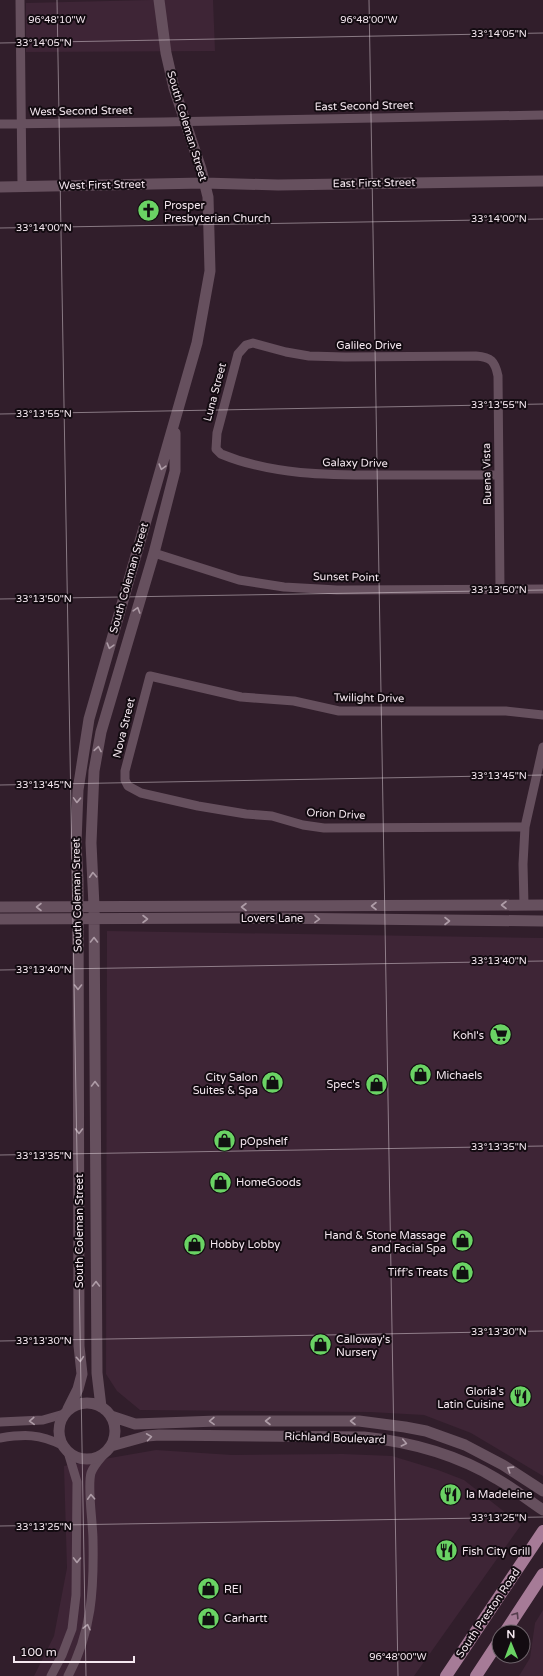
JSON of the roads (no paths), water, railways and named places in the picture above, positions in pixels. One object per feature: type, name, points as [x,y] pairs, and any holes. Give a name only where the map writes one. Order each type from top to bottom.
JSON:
[{"type":"main road","name":"South Preston Road","points":[[446,1676],[543,1531]]},
{"type":"main road","points":[[510,1624],[543,1574]]},
{"type":"main road","points":[[439,1676],[467,1644]]},
{"type":"main road","points":[[476,1676],[491,1653]]},
{"type":"street","points":[[20,0],[22,187]]},
{"type":"street","name":"South Coleman Street","points":[[66,1412],[78,1390],[82,1374],[79,1317],[78,906],[76,843],[78,790],[88,726],[198,343],[210,271],[208,197],[186,122],[174,88],[166,53],[159,0]]},
{"type":"street","name":"East Second Street","points":[[163,122],[543,115]]},
{"type":"street","name":"West Second Street","points":[[0,124],[163,122]]},
{"type":"street","name":"East First Street","points":[[204,183],[278,185],[543,181]]},
{"type":"street","name":"West First Street","points":[[0,187],[204,183]]},
{"type":"street","name":"Galileo Drive","points":[[246,345],[253,343],[286,352],[309,356],[476,356],[486,357],[493,361]]},
{"type":"street","name":"Luna Street","points":[[216,449],[216,433],[238,354],[246,345]]},
{"type":"street","name":"Buena Vista","points":[[493,361],[498,376],[500,588]]},
{"type":"street","name":"South Coleman Street","points":[[101,1407],[97,1373],[96,1318],[94,906],[91,817],[95,763],[101,732],[154,553],[175,471],[176,416]]},
{"type":"street","name":"Galaxy Drive","points":[[216,449],[221,454],[270,469],[312,474],[499,475]]},
{"type":"street","points":[[138,548],[154,553]]},
{"type":"street","name":"Sunset Point","points":[[154,553],[239,580],[284,587],[337,590],[543,588]]},
{"type":"street","name":"Twilight Drive","points":[[150,676],[241,697],[294,701],[339,711],[506,711],[543,715]]},
{"type":"street","name":"Nova Street","points":[[128,786],[125,780],[126,771],[150,676]]},
{"type":"street","points":[[523,921],[523,864],[525,827],[543,747]]},
{"type":"street","name":"Orion Drive","points":[[128,786],[141,793],[198,806],[246,814],[272,816],[303,825],[324,828],[525,827]]},
{"type":"street","name":"Lovers Lane","points":[[0,919],[94,919],[271,912],[543,905]]},
{"type":"street","name":"Lovers Lane","points":[[0,907],[94,906],[543,921]]},
{"type":"street","points":[[78,1102],[95,1102]]},
{"type":"street","points":[[78,1114],[95,1114]]},
{"type":"street","points":[[79,1305],[96,1306]]},
{"type":"street","points":[[79,1317],[96,1318]]},
{"type":"street","points":[[0,1422],[47,1419],[66,1412],[77,1404],[86,1402],[96,1404],[111,1416],[115,1431],[108,1449],[95,1465],[90,1480],[93,1540],[92,1599],[89,1621],[78,1658],[68,1676]]},
{"type":"street","points":[[51,1676],[62,1655],[72,1629],[76,1595],[76,1482],[65,1448],[59,1436],[59,1426],[66,1412]]},
{"type":"street","name":"Richland Boulevard","points":[[111,1416],[134,1424],[178,1421],[360,1421],[426,1430],[486,1455],[543,1491]]},
{"type":"street","points":[[247,1421],[247,1437]]},
{"type":"street","points":[[0,1438],[34,1435],[51,1439],[77,1457],[86,1459],[96,1457],[108,1449]]},
{"type":"street","name":"Richland Boulevard","points":[[108,1449],[147,1436],[159,1435],[364,1437],[397,1441],[439,1452],[475,1467],[498,1479],[543,1510]]},
{"type":"street","points":[[77,1540],[93,1540]]},
{"type":"place","name":"Prosper Presbyterian Church","points":[[149,211]]},
{"type":"place","name":"Kohl's","points":[[500,1035]]},
{"type":"place","name":"Michaels","points":[[420,1075]]},
{"type":"place","name":"City Salon Suites & Spa","points":[[273,1083]]},
{"type":"place","name":"Spec's","points":[[376,1084]]},
{"type":"place","name":"pOpshelf","points":[[224,1141]]},
{"type":"place","name":"HomeGoods","points":[[220,1182]]},
{"type":"place","name":"Hand & Stone Massage and Facial Spa","points":[[462,1241]]},
{"type":"place","name":"Hobby Lobby","points":[[195,1244]]},
{"type":"place","name":"Tiff’s Treats","points":[[463,1272]]},
{"type":"place","name":"Calloway's Nursery","points":[[320,1345]]},
{"type":"place","name":"Gloria's Latin Cuisine","points":[[520,1397]]},
{"type":"place","name":"la Madeleine","points":[[451,1494]]},
{"type":"place","name":"Fish City Grill","points":[[447,1551]]},
{"type":"place","name":"REI","points":[[208,1589]]},
{"type":"place","name":"Carhartt","points":[[208,1618]]}]
